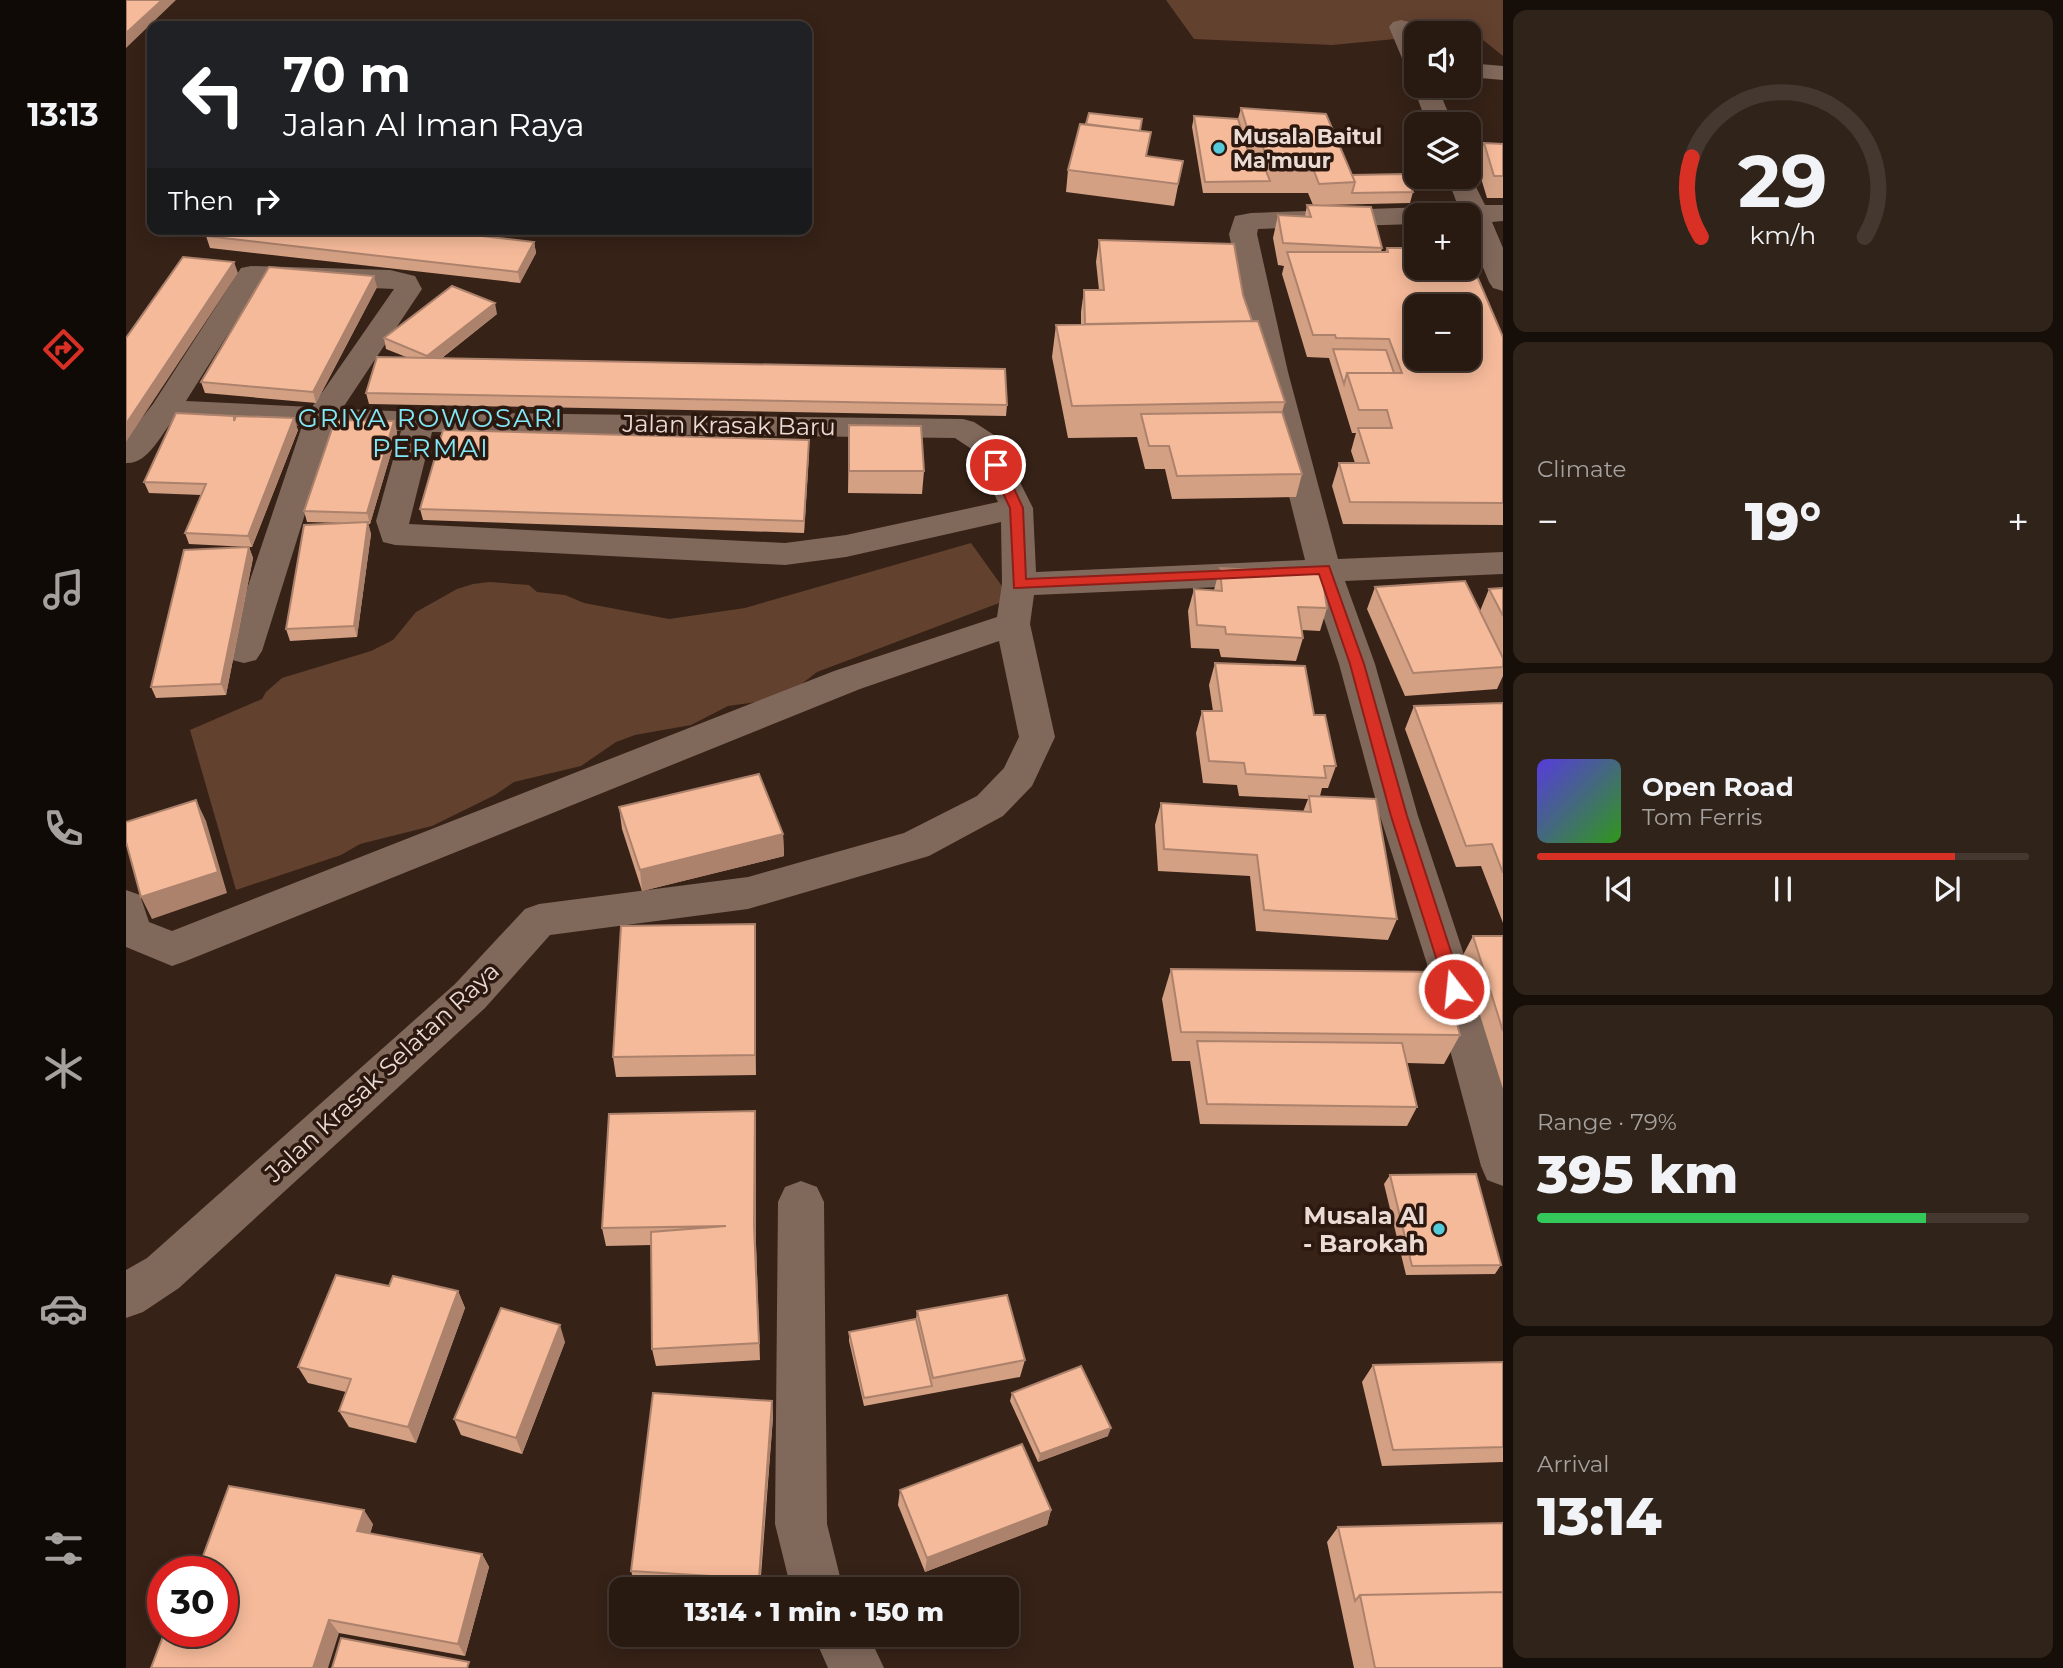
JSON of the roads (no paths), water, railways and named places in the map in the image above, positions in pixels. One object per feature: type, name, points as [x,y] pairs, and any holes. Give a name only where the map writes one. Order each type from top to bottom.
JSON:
[{"type":"street","points":[[1401,27],[1404,34]]},
{"type":"street","points":[[1481,71],[1503,73]]},
{"type":"street","points":[[1481,213],[1503,213]]},
{"type":"street","points":[[1404,216],[1251,221],[1243,226],[1273,372],[1324,569],[1357,664],[1399,816],[1447,964],[1503,1166]]},
{"type":"street","points":[[1481,228],[1503,282]]},
{"type":"street","points":[[130,454],[165,410],[251,274],[390,279],[405,282],[408,289],[320,418],[244,651]]},
{"type":"street","name":"Jalan Krasak Baru","points":[[165,410],[419,422],[942,426],[963,429],[986,444],[1017,508],[1019,584]]},
{"type":"street","points":[[419,422],[392,521],[395,534],[785,554],[846,546],[1017,508]]},
{"type":"street","points":[[1019,584],[1503,563]]},
{"type":"street","name":"Jalan Krasak Selatan Raya","points":[[126,1296],[163,1273],[470,996],[539,919],[748,893],[915,845],[990,806],[1018,776],[1037,737],[1013,624],[1019,584]]},
{"type":"street","points":[[126,906],[131,932],[172,949],[847,680],[1013,624]]},
{"type":"street","points":[[801,1202],[801,1524],[814,1577]]},
{"type":"street","points":[[846,1647],[857,1668]]},
{"type":"place","name":"Musala Baitul Ma'muur","points":[[1219,148]]},
{"type":"place","name":"Musala Al - Barokah","points":[[1439,1229]]},
{"type":"district","name":"GRIYA ROWOSARI PERMAI","points":[[431,433]]}]
